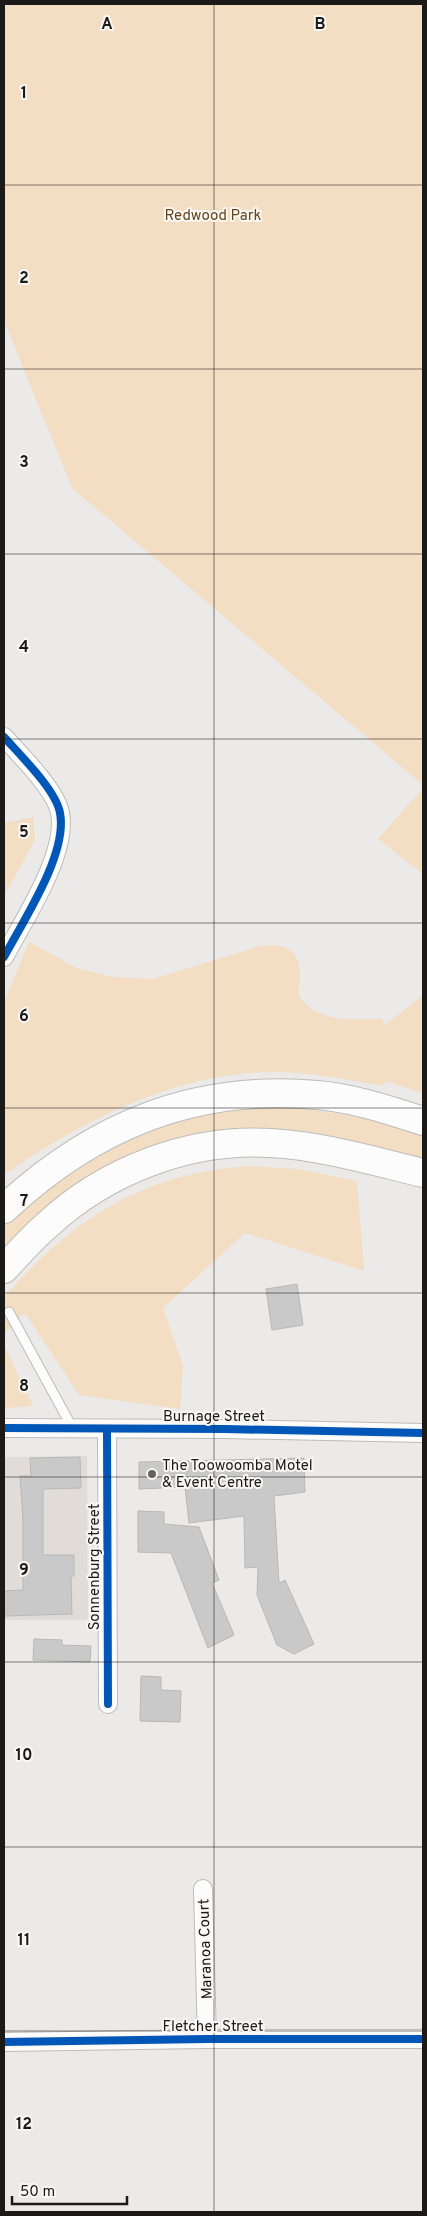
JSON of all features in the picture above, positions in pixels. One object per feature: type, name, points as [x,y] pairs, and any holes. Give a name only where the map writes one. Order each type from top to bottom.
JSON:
[{"type":"highway","points":[[4,1209],[44,1174],[97,1139],[118,1128],[168,1109],[216,1098],[263,1094],[318,1095],[368,1104],[423,1121]]},
{"type":"highway","points":[[4,1269],[47,1225],[87,1194],[136,1167],[188,1150],[234,1143],[271,1143],[322,1150],[423,1173]]},
{"type":"street","points":[[4,737],[46,787],[60,813],[59,849],[4,957]]},
{"type":"street","name":"Burnage Street","points":[[4,1428],[73,1430],[226,1429],[423,1433]]},
{"type":"street","name":"Sonnenburg Street","points":[[107,1429],[108,1704]]},
{"type":"street","name":"Maranoa Court","points":[[203,1889],[207,2039]]},
{"type":"street","name":"Fletcher Street","points":[[4,2042],[207,2039],[423,2039]]},
{"type":"lane","points":[[9,1312],[73,1430]]},
{"type":"shaded area","points":[[87,1456],[88,1620],[4,1620],[4,1457]]},
{"type":"green space","name":"Redwood Park","points":[[4,4],[423,4],[423,785],[72,488],[4,321]]},
{"type":"green space","points":[[423,788],[423,874],[378,839]]},
{"type":"green space","points":[[33,817],[35,840],[4,896],[4,823]]},
{"type":"green space","points":[[29,942],[77,968],[113,977],[152,979],[261,946],[285,947],[295,954],[298,960],[300,968],[299,995],[310,1008],[329,1017],[340,1019],[383,1019],[383,1027],[423,995],[423,1093],[385,1081],[384,1086],[297,1073],[268,1072],[232,1075],[197,1082],[129,1104],[96,1119],[4,1175],[4,1002]]},
{"type":"green space","points":[[271,1106],[348,1115],[423,1133],[423,1159],[305,1132],[254,1129],[212,1133],[4,1258],[4,1225],[54,1182],[111,1144],[152,1127],[181,1118],[226,1110]]},
{"type":"green space","points":[[252,1166],[298,1169],[357,1181],[364,1271],[245,1233],[163,1308],[183,1366],[180,1409],[79,1395],[25,1313],[4,1334],[4,1297],[57,1244],[85,1222],[114,1204],[145,1189],[178,1178],[213,1170]]},
{"type":"green space","points":[[4,1345],[33,1406],[4,1408]]},
{"type":"building","points":[[297,1284],[303,1325],[272,1330],[266,1289]]},
{"type":"building","points":[[80,1457],[81,1488],[43,1489],[43,1555],[74,1555],[74,1576],[71,1576],[72,1614],[4,1616],[4,1591],[23,1590],[23,1520],[20,1476],[31,1476],[30,1458]]},
{"type":"building","points":[[304,1458],[305,1492],[274,1496],[279,1583],[285,1580],[314,1644],[294,1654],[277,1645],[257,1595],[258,1567],[245,1568],[244,1516],[189,1523],[185,1487],[139,1489],[139,1462]]},
{"type":"building","points":[[138,1511],[164,1512],[164,1524],[199,1527],[219,1580],[212,1583],[234,1635],[208,1648],[171,1553],[138,1552]]},
{"type":"building","points":[[34,1639],[62,1640],[62,1645],[91,1646],[90,1662],[33,1660]]},
{"type":"building","points":[[141,1676],[161,1677],[161,1690],[181,1691],[180,1722],[140,1721]]},
{"type":"cycle path","points":[[4,737],[52,794],[60,813],[61,829],[51,867],[4,957]]},
{"type":"cycle path","points":[[4,1428],[225,1429],[423,1433]]},
{"type":"cycle path","points":[[107,1429],[108,1704]]},
{"type":"cycle path","points":[[4,2042],[207,2039],[423,2039]]},
{"type":"place","name":"The Toowoomba Motel & Event Centre","points":[[152,1474]]}]
